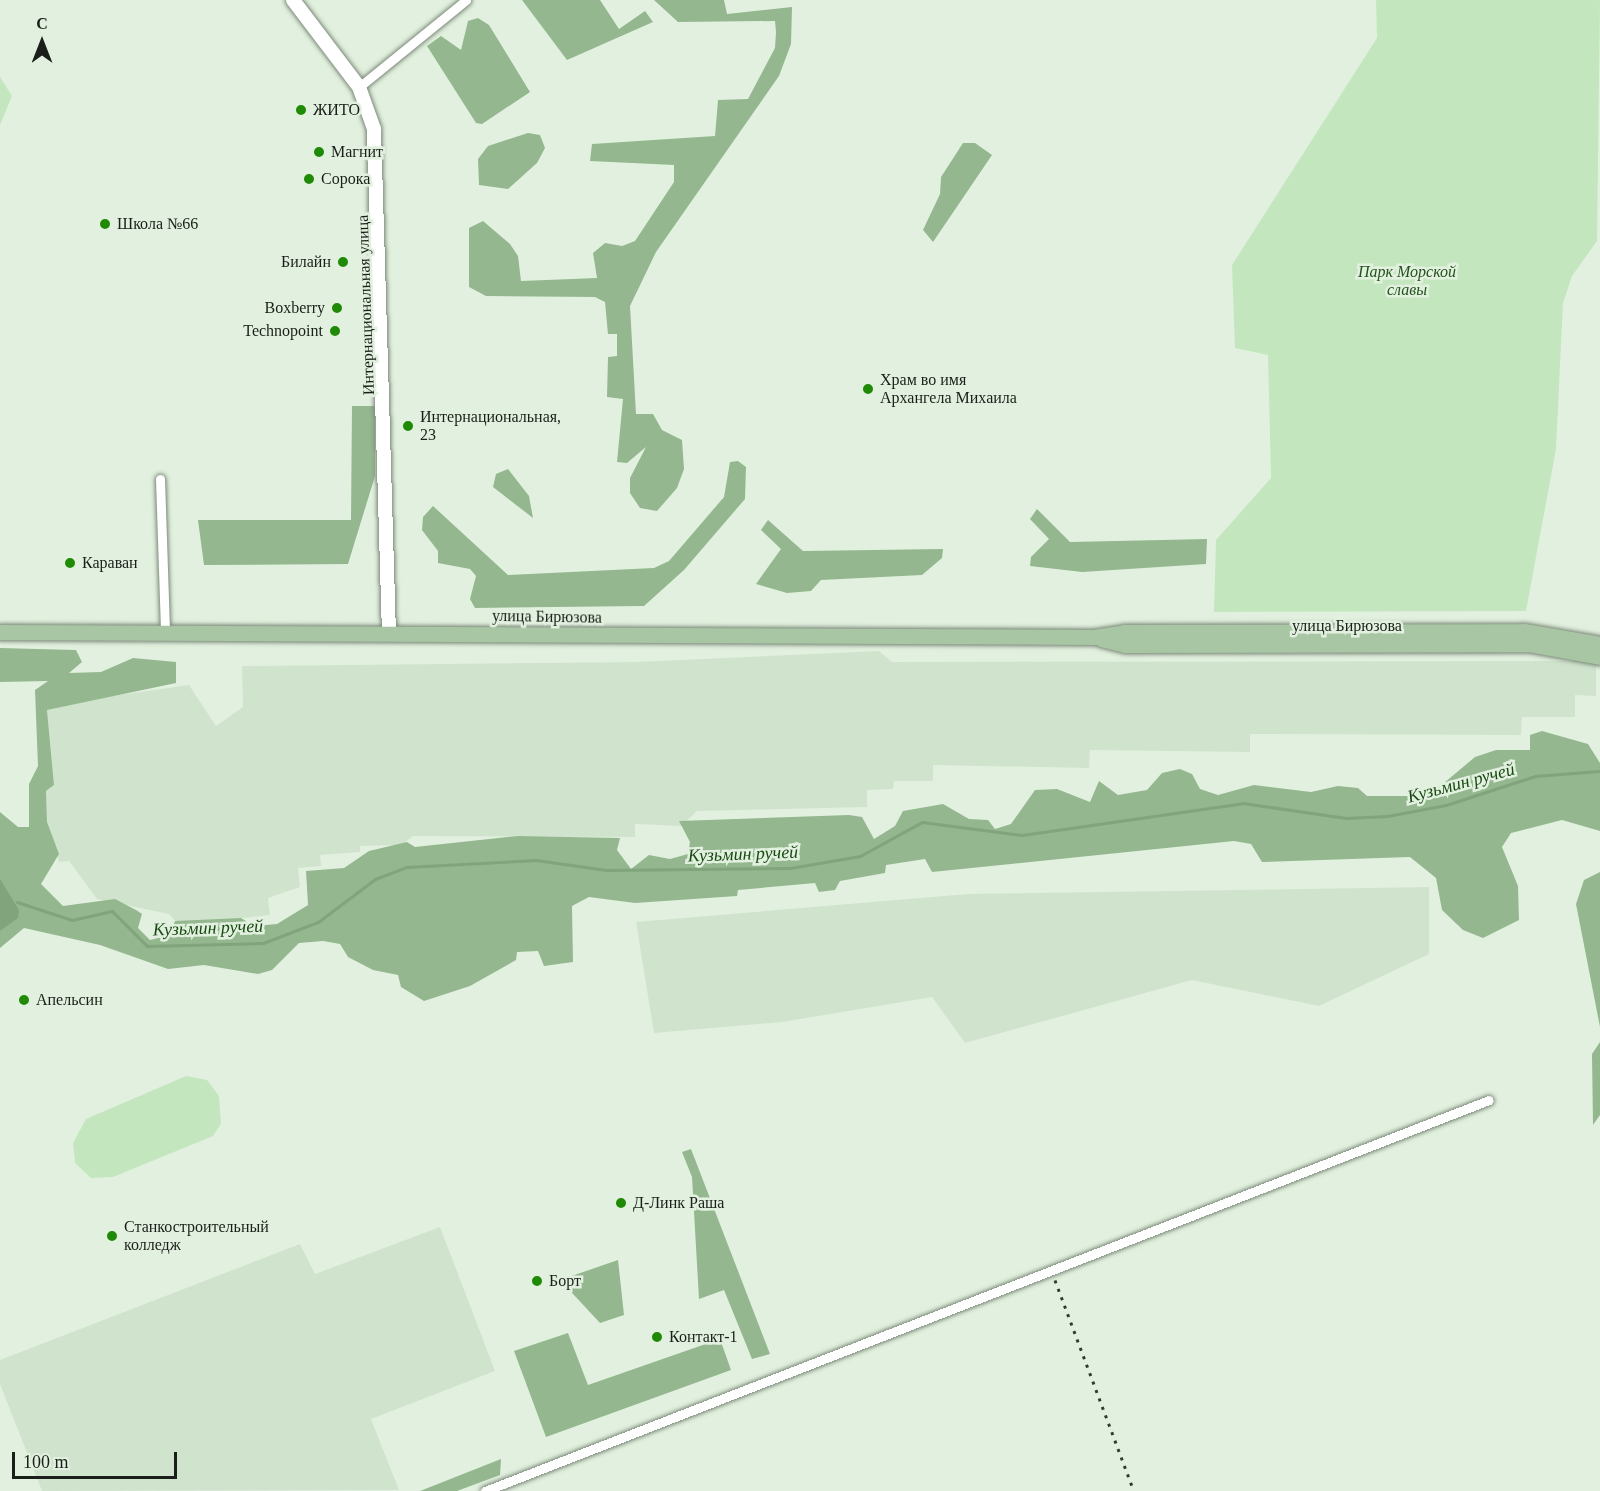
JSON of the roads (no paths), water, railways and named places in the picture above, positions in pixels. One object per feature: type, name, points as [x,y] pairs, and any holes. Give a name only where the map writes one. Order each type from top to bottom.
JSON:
[{"type":"main road","name":"Интернациональная улица","points":[[292,0],[359,87],[369,105],[376,157],[389,634]]},
{"type":"main road","name":"улица Бирюзова","points":[[0,632],[1094,637],[1124,632],[1524,631],[1600,644]]},
{"type":"main road","name":"улица Бирюзова","points":[[1094,637],[1125,645],[1529,644],[1600,657]]},
{"type":"street","points":[[359,87],[466,0]]},
{"type":"street","points":[[160,479],[165,632]]},
{"type":"street","points":[[485,1491],[1489,1100]]},
{"type":"waterway","name":"Кузьмин ручей","points":[[17,902],[72,920],[112,911],[147,946],[263,943],[318,922],[375,879],[407,867],[536,860],[606,870],[790,868],[860,856],[922,822],[1022,835],[1243,803],[1346,818],[1387,816],[1446,805],[1535,776],[1600,771]]},
{"type":"railway","points":[[1055,1280],[1134,1491]]},
{"type":"place","name":"ЖИТО","points":[[301,110]]},
{"type":"place","name":"Магнит","points":[[319,152]]},
{"type":"place","name":"Сорока","points":[[309,179]]},
{"type":"place","name":"Школа №66","points":[[105,224]]},
{"type":"place","name":"Билайн","points":[[343,262]]},
{"type":"place","name":"Boxberry","points":[[337,308]]},
{"type":"place","name":"Technopoint","points":[[335,331]]},
{"type":"place","name":"Храм во имя Архангела Михаила","points":[[868,389]]},
{"type":"place","name":"Интернациональная, 23","points":[[408,426]]},
{"type":"place","name":"Караван","points":[[70,563]]},
{"type":"place","name":"Апельсин","points":[[24,1000]]},
{"type":"place","name":"Д-Линк Раша","points":[[621,1203]]},
{"type":"place","name":"Станкостроительный колледж","points":[[112,1236]]},
{"type":"place","name":"Борт","points":[[537,1281]]},
{"type":"place","name":"Контакт-1","points":[[657,1337]]},
{"type":"park label","name":"Парк Морской славы","points":[[1407,281]]}]
